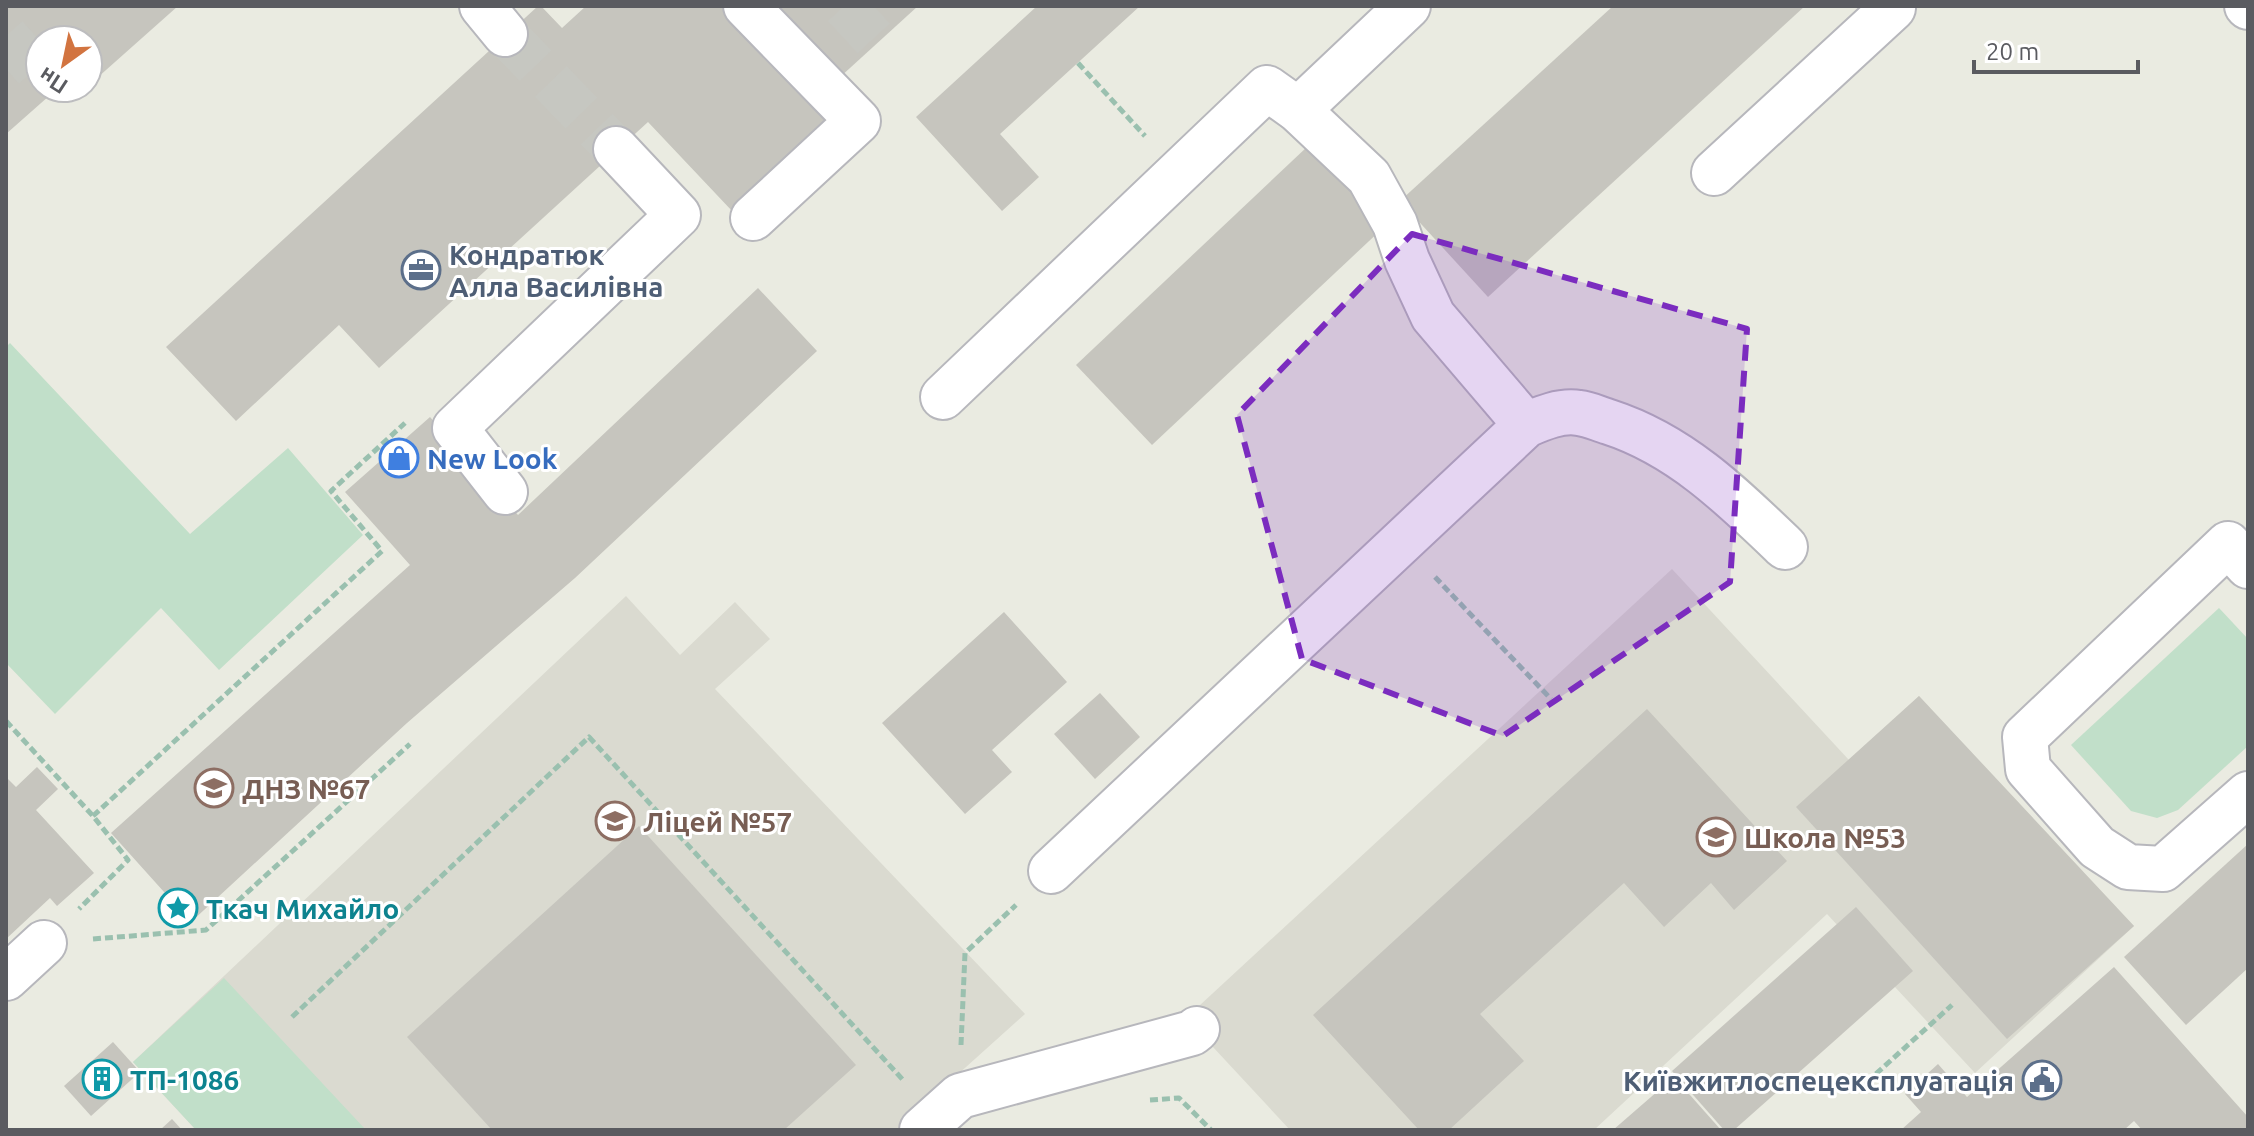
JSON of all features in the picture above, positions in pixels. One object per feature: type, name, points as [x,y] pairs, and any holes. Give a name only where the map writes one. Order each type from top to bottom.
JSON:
[{"type":"lane","points":[[746,6],[858,121],[753,218]]},
{"type":"lane","points":[[1298,110],[1408,6]]},
{"type":"lane","points":[[1714,173],[1893,8]]},
{"type":"lane","points":[[943,397],[1267,88],[1298,110],[1369,177],[1395,224],[1407,260],[1433,316],[1526,425]]},
{"type":"lane","points":[[505,492],[455,428],[678,215],[616,149]]},
{"type":"lane","points":[[1051,871],[1526,425],[1548,416],[1578,412],[1634,430],[1691,463],[1734,497],[1785,547]]},
{"type":"lane","points":[[2248,566],[2228,544],[2025,737],[2028,769],[2097,847],[2128,867],[2163,869],[2248,794]]},
{"type":"lane","points":[[6,978],[44,943]]},
{"type":"lane","points":[[939,1114],[1197,1029]]},
{"type":"path","points":[[1078,63],[1179,172]]},
{"type":"path","points":[[93,816],[382,551],[331,491],[430,401],[455,428]]},
{"type":"path","points":[[1402,541],[1551,699]]},
{"type":"path","points":[[6,721],[93,816],[128,860],[44,943]]},
{"type":"path","points":[[292,1017],[589,737],[939,1114]]},
{"type":"path","points":[[44,943],[206,930],[410,744]]},
{"type":"path","points":[[939,1114],[965,953],[1051,871]]},
{"type":"path","points":[[1867,1082],[1952,1005]]},
{"type":"path","points":[[1179,1098],[1211,1130]]},
{"type":"highlighted area","points":[[1412,234],[1747,329],[1730,582],[1503,736],[1302,659],[1237,415]]},
{"type":"shaded area","name":"Школа №53","points":[[1672,569],[1849,760],[1919,696],[2134,926],[1975,1073],[1827,914],[1594,1130],[1290,1130],[1186,1018]]},
{"type":"shaded area","name":"Ліцей №57","points":[[626,596],[680,655],[735,602],[770,639],[715,689],[1025,1014],[896,1130],[196,1130],[133,1062]]},
{"type":"green space","points":[[10,343],[190,534],[288,448],[363,535],[219,670],[161,608],[55,714],[6,663],[6,347]]},
{"type":"green space","points":[[2219,608],[2248,639],[2248,746],[2178,810],[2157,818],[2131,811],[2071,745]]},
{"type":"green space","points":[[224,978],[366,1130],[196,1130],[133,1062]]},
{"type":"building","points":[[6,6],[178,6],[104,72],[104,24],[24,24],[24,104],[40,104],[6,134]]},
{"type":"building","points":[[538,6],[562,28],[586,6],[745,6],[830,122],[733,212],[648,122],[379,368],[339,325],[236,421],[166,347]]},
{"type":"building","points":[[773,6],[918,6],[839,78]]},
{"type":"building","points":[[1037,6],[1140,6],[1000,134],[1039,177],[1002,211],[916,117]]},
{"type":"building","points":[[1613,6],[1805,6],[1488,297],[1400,201]]},
{"type":"building","points":[[1308,146],[1384,227],[1152,445],[1076,365]]},
{"type":"building","points":[[758,288],[817,351],[575,578],[407,723],[191,922],[111,833],[410,565],[345,492],[430,417],[518,515]]},
{"type":"building","points":[[1004,612],[1067,682],[992,750],[1012,772],[965,814],[882,723]]},
{"type":"building","points":[[1100,693],[1140,737],[1095,779],[1054,734]]},
{"type":"building","points":[[1919,696],[2134,926],[2007,1039],[1796,807]]},
{"type":"building","points":[[1647,709],[1787,861],[1734,910],[1711,883],[1664,927],[1624,883],[1480,1014],[1524,1061],[1449,1130],[1419,1130],[1313,1015]]},
{"type":"building","points":[[37,767],[58,789],[36,810],[94,873],[57,906],[50,898],[6,939],[6,777],[16,787]]},
{"type":"building","points":[[639,826],[856,1065],[784,1130],[492,1130],[407,1037]]},
{"type":"building","points":[[2248,844],[2248,968],[2186,1025],[2124,957]]},
{"type":"building","points":[[1856,907],[1913,971],[1734,1130],[1724,1130],[1672,1071]]},
{"type":"building","points":[[2114,967],[2248,1117],[2248,1130],[2142,1130],[2134,1121],[2124,1130],[1901,1130],[1921,1112],[1905,1094],[1938,1064],[1967,1097]]},
{"type":"building","name":"ТП-1086","points":[[113,1042],[140,1072],[91,1116],[64,1086]]},
{"type":"building","points":[[1674,1077],[1721,1130],[1613,1130]]},
{"type":"building","points":[[172,1119],[182,1130],[160,1130]]},
{"type":"tunnel","points":[[844,6],[878,43]]},
{"type":"tunnel","points":[[505,34],[616,149]]},
{"type":"tunnel","points":[[6,36],[24,56]]},
{"type":"place","name":"Кондратюк Алла Василівна","points":[[421,270]]},
{"type":"place","name":"New Look","points":[[399,458]]},
{"type":"place","name":"ДНЗ №67","points":[[214,788]]},
{"type":"place","name":"Ліцей №57","points":[[615,821]]},
{"type":"place","name":"Школа №53","points":[[1716,837]]},
{"type":"place","name":"Ткач Михайло","points":[[178,908]]},
{"type":"place","name":"ТП-1086","points":[[102,1079]]},
{"type":"place","name":"Київжитлоспецексплуатація","points":[[2042,1080]]}]
